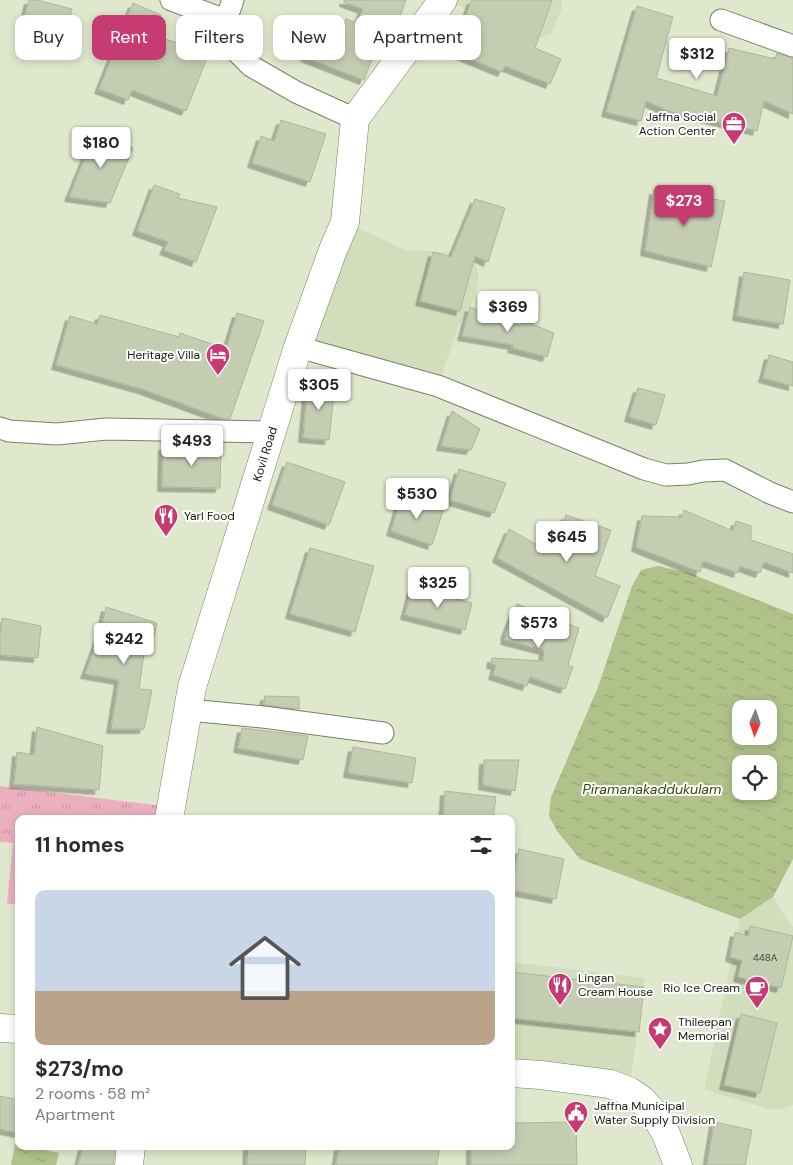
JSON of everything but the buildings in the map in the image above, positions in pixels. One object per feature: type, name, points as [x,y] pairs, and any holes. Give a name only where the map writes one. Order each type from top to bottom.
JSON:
[{"type":"street","points":[[171,0],[212,15]]},
{"type":"street","points":[[228,15],[233,0]]},
{"type":"street","points":[[245,60],[251,66],[296,92],[355,119],[444,0]]},
{"type":"street","points":[[722,20],[793,46]]},
{"type":"street","name":"Kovil Road","points":[[170,815],[192,687],[298,347],[345,222],[355,119]]},
{"type":"street","points":[[298,347],[438,386],[644,469],[666,475],[725,470],[770,493],[793,502]]},
{"type":"street","points":[[0,428],[9,431],[56,434],[106,429],[272,432]]},
{"type":"street","points":[[189,710],[263,717],[382,733]]},
{"type":"street","points":[[0,1028],[15,1029]]},
{"type":"street","points":[[515,1073],[610,1084],[629,1091],[642,1100],[654,1113],[666,1134],[678,1165]]},
{"type":"street","points":[[129,1165],[131,1150]]},
{"type":"shaded area","points":[[450,0],[562,0],[562,8],[551,34],[540,38],[515,34],[490,24],[481,19],[481,15],[475,15]]},
{"type":"shaded area","points":[[345,222],[406,250],[449,252],[461,255],[471,259],[477,269],[479,280],[471,305],[458,328],[438,386],[298,347]]},
{"type":"shaded area","name":"Rio Ice Cream","points":[[773,897],[793,927],[793,1105],[782,1109],[769,1109],[704,1090],[740,919]]},
{"type":"shaded area","points":[[515,962],[645,978],[629,1091],[515,1074]]},
{"type":"green space","points":[[0,786],[171,807],[170,815],[15,815],[15,904],[7,904],[13,843],[0,842]]},
{"type":"water","name":"Piramanakaddukulam","points":[[658,566],[689,573],[793,614],[793,859],[773,897],[740,919],[580,859],[557,831],[549,816],[551,797],[598,687],[632,586],[641,570]]},
{"type":"water","points":[[15,1144],[15,1150],[45,1150],[59,1153],[56,1165],[11,1165]]},
{"type":"place","name":"Jaffna Social Action Center","points":[[734,145]]},
{"type":"place","name":"Heritage Villa","points":[[218,376]]},
{"type":"place","name":"Yarl Food","points":[[166,537]]},
{"type":"place","name":"Lingan Cream House","points":[[560,1006]]},
{"type":"place","name":"Rio Ice Cream","points":[[757,1009]]},
{"type":"place","name":"Thileepan Memorial","points":[[660,1050]]},
{"type":"place","name":"Jaffna Municipal Water Supply Division","points":[[576,1134]]}]
